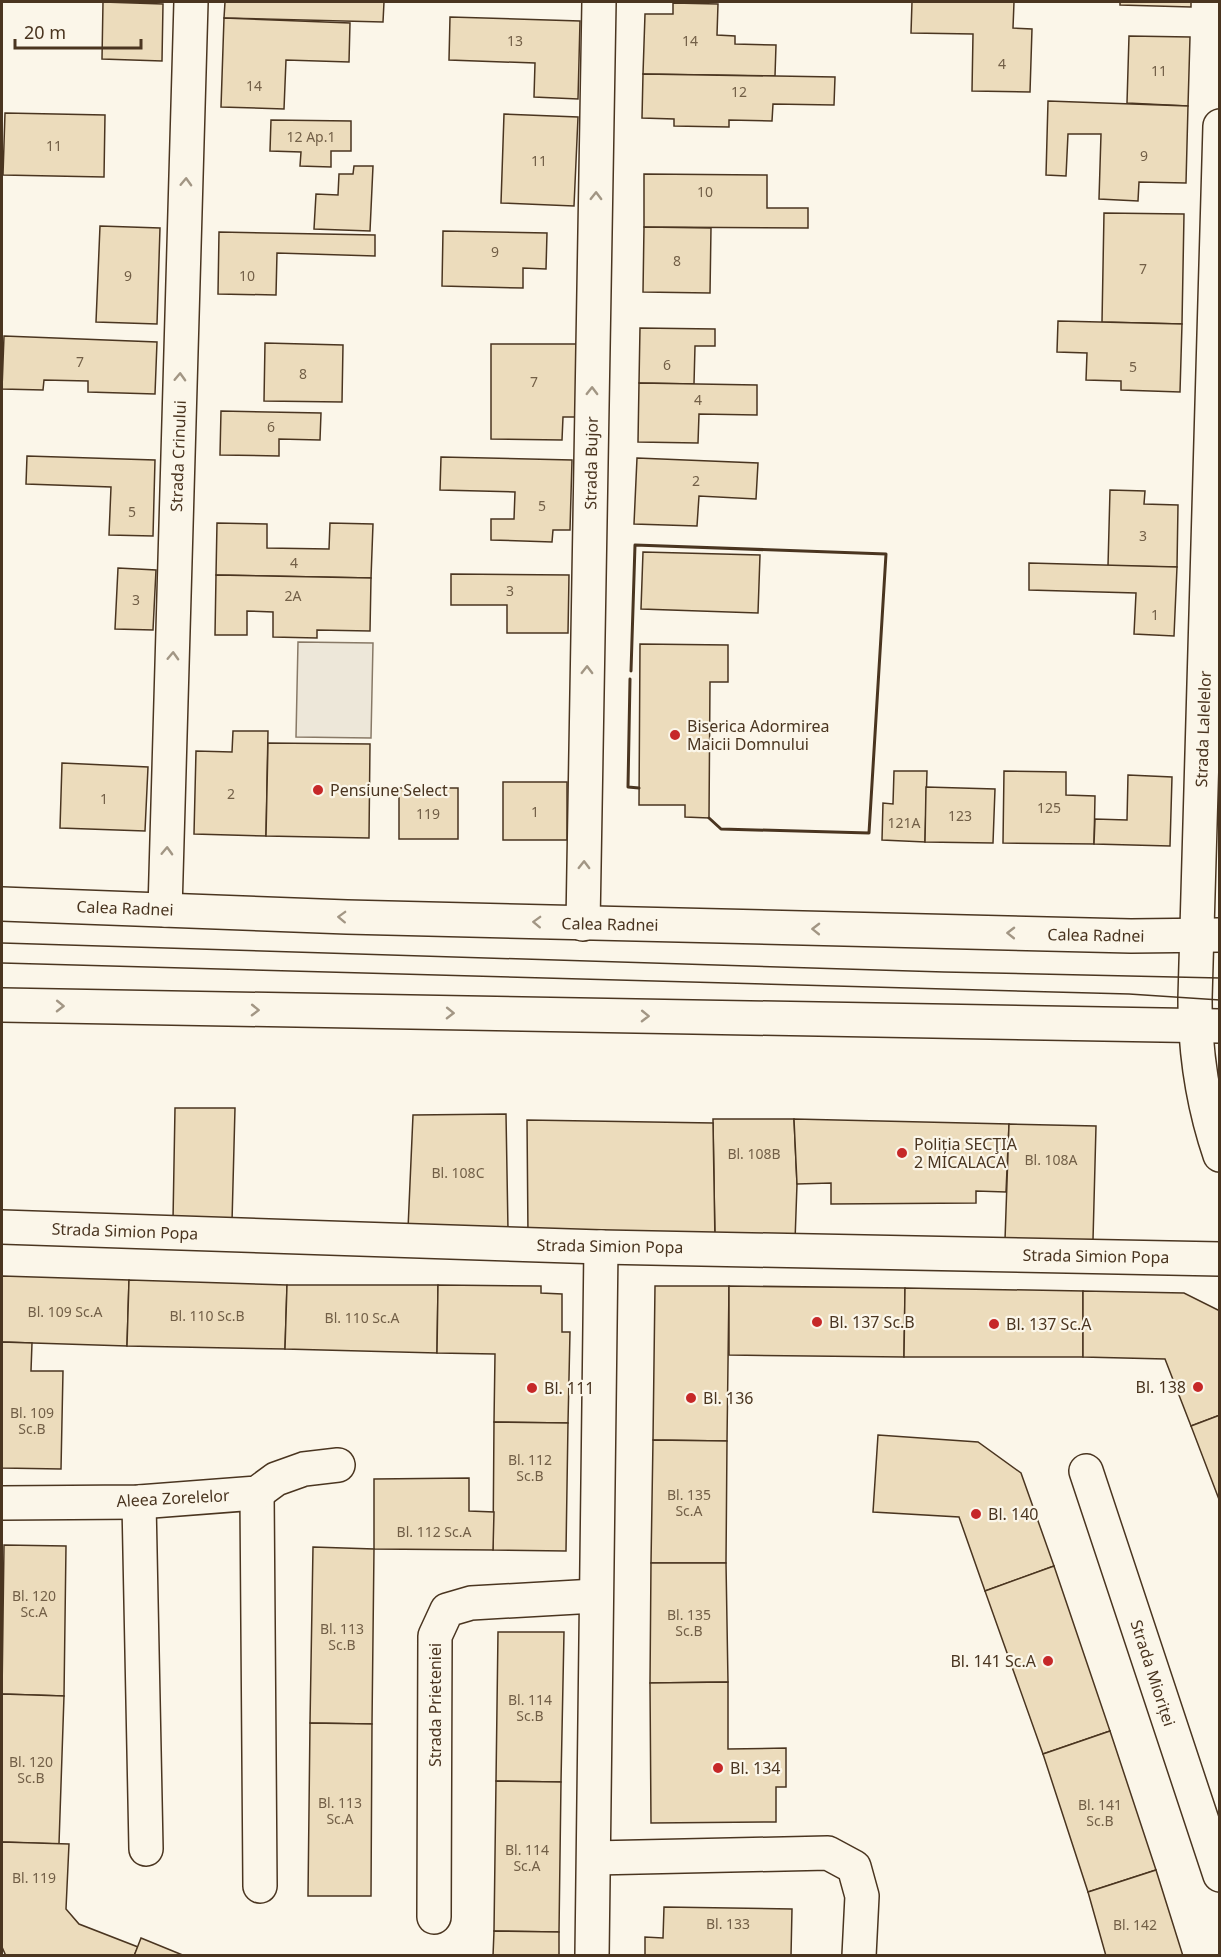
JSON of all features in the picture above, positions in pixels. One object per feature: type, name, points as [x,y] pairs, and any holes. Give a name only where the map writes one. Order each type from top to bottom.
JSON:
[{"type":"street","name":"Strada Crinului","points":[[165,910],[191,2]]},
{"type":"street","name":"Strada Bujor","points":[[583,924],[599,2]]},
{"type":"street","name":"Strada Lalelelor","points":[[1207,936],[1200,858],[1220,126]]},
{"type":"street","name":"Calea Radnei","points":[[2,904],[583,924],[1207,936]]},
{"type":"street","points":[[1207,936],[1204,1097],[1220,1155]]},
{"type":"street","points":[[2,1005],[1207,1025]]},
{"type":"street","name":"Strada Simion Popa","points":[[2,1227],[601,1246],[1220,1258]]},
{"type":"street","points":[[592,1956],[601,1246]]},
{"type":"street","name":"Aleea Zorelelor","points":[[2,1503],[139,1502],[257,1492],[276,1479],[304,1469],[338,1466]]},
{"type":"street","name":"Strada Mioriței","points":[[1086,1471],[1220,1875]]},
{"type":"street","points":[[257,1492],[260,1886]]},
{"type":"street","points":[[139,1502],[146,1849]]},
{"type":"street","name":"Strada Prieteniei","points":[[434,1917],[435,1636],[447,1610],[471,1603],[595,1596]]},
{"type":"street","points":[[594,1858],[828,1853],[854,1867],[862,1896],[859,1956]]},
{"type":"shaded area","points":[[298,642],[373,643],[371,738],[296,737]]},
{"type":"building","points":[[103,2],[163,4],[162,61],[102,59]]},
{"type":"building","points":[[225,2],[384,2],[383,22],[224,18]]},
{"type":"building","points":[[912,2],[1014,2],[1013,28],[1032,29],[1030,92],[972,91],[973,34],[911,33]]},
{"type":"building","points":[[1120,2],[1191,2],[1191,7],[1120,5]]},
{"type":"building","points":[[673,3],[718,4],[717,35],[735,36],[735,44],[776,45],[775,76],[643,74],[645,14],[673,14]]},
{"type":"building","points":[[450,17],[580,21],[578,99],[534,97],[535,63],[449,60]]},
{"type":"building","points":[[224,18],[350,23],[349,62],[286,60],[284,109],[221,107]]},
{"type":"building","points":[[1129,36],[1190,37],[1188,106],[1127,103]]},
{"type":"building","points":[[643,74],[835,77],[834,105],[773,104],[772,121],[729,120],[729,127],[674,126],[674,119],[642,118]]},
{"type":"building","points":[[1048,101],[1188,106],[1186,183],[1139,182],[1138,201],[1099,199],[1101,134],[1068,134],[1066,176],[1046,175]]},
{"type":"building","points":[[5,113],[105,115],[104,177],[3,175]]},
{"type":"building","points":[[504,114],[578,117],[574,206],[501,203]]},
{"type":"building","points":[[271,120],[351,121],[351,151],[331,151],[331,167],[300,166],[301,152],[270,151]]},
{"type":"building","points":[[354,166],[373,166],[370,231],[314,229],[316,194],[338,195],[339,174],[353,174]]},
{"type":"building","points":[[644,174],[767,175],[767,208],[808,208],[808,228],[644,227]]},
{"type":"building","points":[[1104,213],[1184,214],[1182,324],[1102,322]]},
{"type":"building","points":[[100,226],[160,228],[157,324],[96,322]]},
{"type":"building","points":[[644,227],[711,228],[710,293],[643,292]]},
{"type":"building","points":[[443,231],[547,233],[546,269],[523,268],[523,288],[442,286]]},
{"type":"building","points":[[219,232],[375,235],[375,256],[277,253],[276,295],[218,294]]},
{"type":"building","points":[[1058,321],[1182,324],[1180,392],[1121,390],[1121,381],[1086,380],[1087,353],[1057,352]]},
{"type":"building","points":[[640,328],[715,329],[715,346],[695,346],[694,384],[639,383]]},
{"type":"building","points":[[4,336],[157,342],[155,394],[88,392],[88,381],[44,380],[43,390],[2,389]]},
{"type":"building","points":[[265,343],[343,345],[342,402],[264,401]]},
{"type":"building","points":[[491,344],[577,344],[577,417],[563,417],[562,440],[491,439]]},
{"type":"building","points":[[639,383],[757,385],[757,415],[699,414],[698,443],[638,442]]},
{"type":"building","points":[[221,411],[321,413],[320,440],[279,439],[279,456],[220,455]]},
{"type":"building","points":[[27,456],[155,460],[153,536],[109,535],[111,487],[26,484]]},
{"type":"building","points":[[441,457],[572,460],[570,530],[553,530],[552,542],[491,540],[491,519],[514,519],[515,492],[440,490]]},
{"type":"building","points":[[637,458],[758,463],[756,499],[699,496],[697,526],[634,524]]},
{"type":"building","points":[[1110,490],[1145,491],[1144,504],[1178,505],[1177,567],[1108,566]]},
{"type":"building","points":[[217,523],[267,524],[267,548],[329,549],[330,523],[373,524],[371,578],[216,575]]},
{"type":"building","points":[[643,552],[760,555],[758,613],[641,609]]},
{"type":"building","points":[[1029,563],[1177,567],[1174,636],[1134,634],[1136,593],[1029,590]]},
{"type":"building","points":[[118,568],[156,570],[153,630],[115,629]]},
{"type":"building","points":[[451,574],[569,575],[568,633],[507,633],[507,605],[451,605]]},
{"type":"building","points":[[216,575],[371,578],[370,631],[317,630],[317,638],[273,637],[273,612],[247,611],[247,635],[215,635]]},
{"type":"building","name":"Biserica Adormirea Maicii Domnului","points":[[640,644],[728,645],[728,682],[710,682],[709,818],[685,817],[685,805],[639,805]]},
{"type":"building","points":[[233,731],[268,731],[266,836],[194,834],[196,751],[232,752]]},
{"type":"building","name":"Pensiune Select","points":[[268,743],[370,744],[369,838],[266,836]]},
{"type":"building","points":[[62,763],[148,767],[145,831],[60,828]]},
{"type":"building","points":[[894,771],[927,771],[925,842],[882,840],[883,803],[893,804]]},
{"type":"building","points":[[1004,771],[1066,772],[1066,795],[1095,796],[1094,844],[1003,843]]},
{"type":"building","points":[[1128,775],[1172,777],[1170,846],[1094,844],[1095,819],[1127,820]]},
{"type":"building","points":[[503,782],[567,782],[567,840],[503,840]]},
{"type":"building","points":[[926,787],[995,789],[993,843],[925,842]]},
{"type":"building","points":[[399,788],[458,788],[458,839],[399,839]]},
{"type":"building","points":[[175,1108],[235,1108],[232,1222],[173,1220]]},
{"type":"building","name":"Bl. 108C","points":[[506,1114],[508,1230],[408,1229],[413,1115]]},
{"type":"building","name":"Bl. 108B","points":[[713,1119],[794,1119],[797,1184],[795,1241],[715,1242]]},
{"type":"building","name":"Poliția SECŢIA 2 MICALACA","points":[[794,1119],[1009,1124],[1006,1192],[976,1191],[976,1203],[831,1204],[831,1183],[797,1184]]},
{"type":"building","points":[[527,1120],[713,1123],[715,1242],[528,1235]]},
{"type":"building","name":"Bl. 108A","points":[[1009,1124],[1096,1126],[1093,1240],[1005,1240]]},
{"type":"building","name":"Bl. 109 Sc.A","points":[[2,1276],[129,1280],[127,1346],[2,1342]]},
{"type":"building","name":"Bl. 110 Sc.B","points":[[129,1280],[287,1285],[285,1349],[127,1346]]},
{"type":"building","name":"Bl. 110 Sc.A","points":[[287,1285],[438,1285],[437,1353],[285,1349]]},
{"type":"building","name":"Bl. 111","points":[[438,1285],[541,1286],[541,1293],[562,1294],[562,1332],[570,1332],[568,1423],[494,1422],[495,1354],[437,1353]]},
{"type":"building","name":"Bl. 136","points":[[655,1286],[729,1286],[727,1441],[653,1440]]},
{"type":"building","name":"Bl. 137 Sc.B","points":[[729,1286],[905,1288],[904,1357],[729,1355]]},
{"type":"building","name":"Bl. 137 Sc.A","points":[[905,1288],[1083,1291],[1083,1357],[904,1357]]},
{"type":"building","name":"Bl. 138","points":[[1083,1291],[1184,1293],[1220,1311],[1220,1415],[1191,1426],[1165,1359],[1083,1357]]},
{"type":"building","name":"Bl. 109 Sc.B","points":[[2,1342],[32,1343],[31,1371],[63,1371],[61,1469],[2,1468]]},
{"type":"building","points":[[1220,1415],[1220,1502],[1191,1426]]},
{"type":"building","name":"Bl. 112 Sc.B","points":[[494,1422],[568,1423],[566,1551],[493,1550]]},
{"type":"building","name":"Bl. 140","points":[[878,1435],[978,1442],[1021,1473],[1054,1566],[985,1591],[959,1517],[873,1512]]},
{"type":"building","name":"Bl. 135 Sc.A","points":[[653,1440],[727,1441],[726,1563],[651,1563]]},
{"type":"building","name":"Bl. 112 Sc.A","points":[[469,1478],[469,1511],[494,1512],[493,1550],[374,1549],[374,1479]]},
{"type":"building","name":"Bl. 120 Sc.A","points":[[4,1545],[66,1546],[64,1696],[2,1694]]},
{"type":"building","name":"Bl. 113 Sc.B","points":[[313,1547],[374,1549],[372,1724],[310,1723]]},
{"type":"building","name":"Bl. 135 Sc.B","points":[[651,1563],[726,1563],[728,1682],[650,1683]]},
{"type":"building","name":"Bl. 141 Sc.A","points":[[1054,1566],[1110,1731],[1043,1754],[985,1591]]},
{"type":"building","name":"Bl. 114 Sc.B","points":[[498,1632],[564,1632],[561,1782],[496,1781]]},
{"type":"building","name":"Bl. 134","points":[[728,1682],[728,1749],[786,1748],[786,1787],[776,1787],[776,1822],[651,1823],[650,1683]]},
{"type":"building","name":"Bl. 120 Sc.B","points":[[2,1694],[64,1696],[59,1844],[2,1842]]},
{"type":"building","name":"Bl. 113 Sc.A","points":[[310,1723],[372,1724],[371,1896],[308,1896]]},
{"type":"building","name":"Bl. 141 Sc.B","points":[[1110,1731],[1156,1870],[1088,1892],[1043,1754]]},
{"type":"building","name":"Bl. 114 Sc.A","points":[[496,1781],[561,1782],[559,1932],[494,1931]]},
{"type":"building","name":"Bl. 119","points":[[2,1842],[69,1844],[66,1909],[79,1924],[138,1947],[134,1956],[6,1956],[2,1947]]},
{"type":"building","name":"Bl. 142","points":[[1156,1870],[1183,1956],[1106,1956],[1088,1892]]},
{"type":"building","name":"Bl. 133","points":[[664,1907],[792,1909],[791,1956],[645,1956],[645,1937],[663,1938]]},
{"type":"building","points":[[494,1931],[559,1932],[559,1956],[493,1956]]},
{"type":"building","points":[[141,1938],[185,1956],[134,1956]]},
{"type":"tram line","points":[[2,943],[944,972],[1220,978]]},
{"type":"tram line","points":[[2,963],[1129,994],[1220,1000]]},
{"type":"wall","points":[[631,671],[635,545],[886,554],[869,833],[721,829],[709,818]]},
{"type":"wall","points":[[630,679],[628,787],[639,788]]},
{"type":"place","name":"Biserica Adormirea Maicii Domnului","points":[[675,735]]},
{"type":"place","name":"Pensiune Select","points":[[318,790]]},
{"type":"place","name":"Poliția SECŢIA 2 MICALACA","points":[[902,1153]]},
{"type":"place","name":"Bl. 137 Sc.B","points":[[817,1322]]},
{"type":"place","name":"Bl. 137 Sc.A","points":[[994,1324]]},
{"type":"place","name":"Bl. 138","points":[[1198,1387]]},
{"type":"place","name":"Bl. 111","points":[[532,1388]]},
{"type":"place","name":"Bl. 136","points":[[691,1398]]},
{"type":"place","name":"Bl. 140","points":[[976,1514]]},
{"type":"place","name":"Bl. 141 Sc.A","points":[[1048,1661]]},
{"type":"place","name":"Bl. 134","points":[[718,1768]]}]
